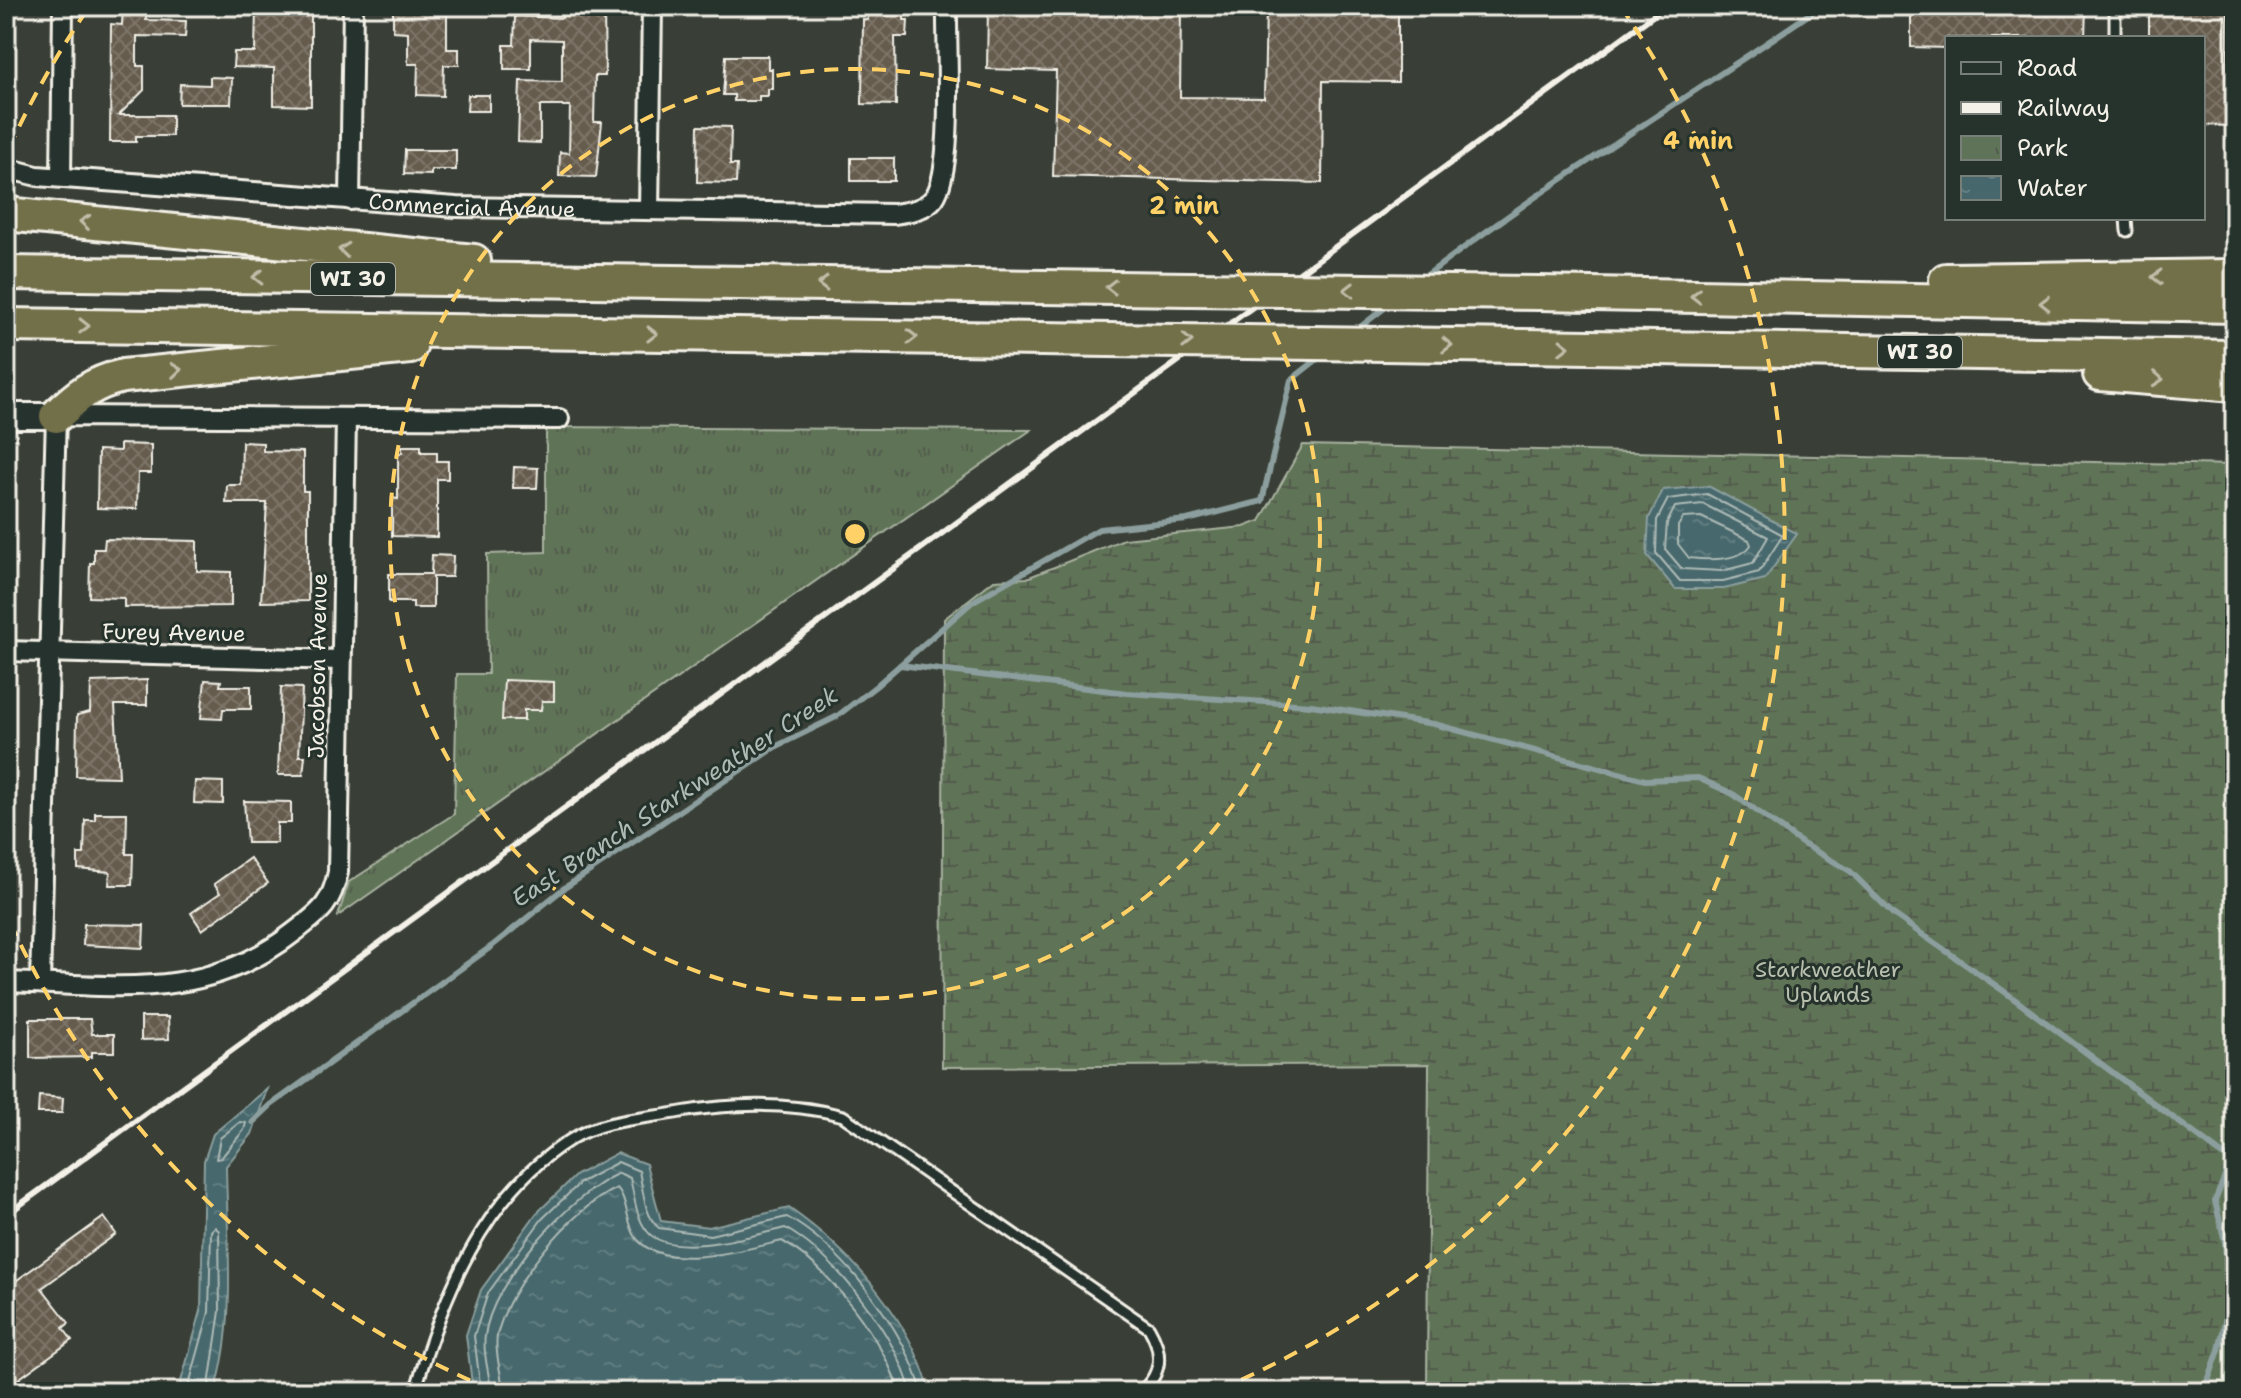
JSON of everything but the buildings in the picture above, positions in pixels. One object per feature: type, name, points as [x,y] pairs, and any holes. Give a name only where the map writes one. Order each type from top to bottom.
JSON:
[{"type":"highway","points":[[6,214],[700,283]]},
{"type":"highway","name":"WI 30","points":[[6,273],[1539,293],[2235,306]]},
{"type":"highway","points":[[1774,297],[1897,281],[2235,276]]},
{"type":"highway","name":"WI 30","points":[[6,325],[2235,357]]},
{"type":"highway","points":[[56,416],[70,399],[94,383],[123,376],[574,332]]},
{"type":"highway","points":[[1605,347],[1919,369],[2083,373],[2235,385]]},
{"type":"street","points":[[61,177],[63,6]]},
{"type":"street","points":[[350,200],[353,6]]},
{"type":"street","points":[[649,210],[652,6]]},
{"type":"street","name":"Commercial Avenue","points":[[6,168],[61,177],[456,207],[894,214],[914,211],[935,197],[946,166],[947,6]]},
{"type":"street","points":[[6,416],[559,419]]},
{"type":"street","points":[[6,982],[40,983],[56,416]]},
{"type":"street","name":"Jacobson Avenue","points":[[40,983],[167,986],[219,975],[263,956],[329,903],[338,872],[346,418]]},
{"type":"street","name":"Furey Avenue","points":[[6,651],[341,660]]},
{"type":"lane","points":[[2115,6],[2115,36]]},
{"type":"lane","points":[[2126,220],[2127,231]]},
{"type":"lane","points":[[415,1392],[436,1323],[464,1259],[502,1205],[550,1156],[571,1139],[604,1125],[712,1107],[747,1106],[819,1110],[843,1116],[1149,1328],[1158,1343],[1159,1367],[1153,1383],[1140,1392]]},
{"type":"green space","points":[[546,427],[1031,430],[338,916],[349,882],[454,814],[457,674],[488,674],[487,554],[546,552]]},
{"type":"green space","name":"Starkweather Uplands","points":[[1303,445],[2235,465],[2235,1392],[1427,1392],[1429,1064],[942,1067],[944,619],[994,580],[1027,578],[1124,539],[1244,527],[1260,521]]},
{"type":"water","points":[[1708,486],[1797,534],[1765,579],[1724,589],[1675,589],[1647,555],[1649,518],[1663,490]]},
{"type":"water","points":[[267,1089],[252,1134],[226,1166],[228,1308],[222,1365],[215,1392],[178,1392],[201,1311],[204,1161],[213,1134]]},
{"type":"water","points":[[617,1153],[646,1164],[661,1221],[709,1227],[789,1208],[835,1245],[876,1289],[908,1338],[930,1392],[473,1392],[466,1335],[481,1290],[536,1214],[576,1175]]},
{"type":"waterway","name":"East Branch Starkweather Creek","points":[[1422,279],[1569,174],[1821,6]]},
{"type":"waterway","name":"East Branch Starkweather Creek","points":[[1355,331],[1391,303]]},
{"type":"waterway","name":"East Branch Starkweather Creek","points":[[253,1122],[271,1105],[492,946],[563,889],[775,747],[836,717],[972,602],[1099,529],[1187,520],[1262,501],[1291,380],[1324,354]]},
{"type":"waterway","points":[[900,665],[1127,693],[1311,705],[1434,724],[1645,780],[1698,778],[1733,794],[1803,844],[1850,871],[1893,914],[2005,992],[2231,1161],[2215,1201],[2225,1242],[2229,1302],[2219,1350],[2204,1392]]},
{"type":"railway","points":[[6,1215],[1666,6]]}]
